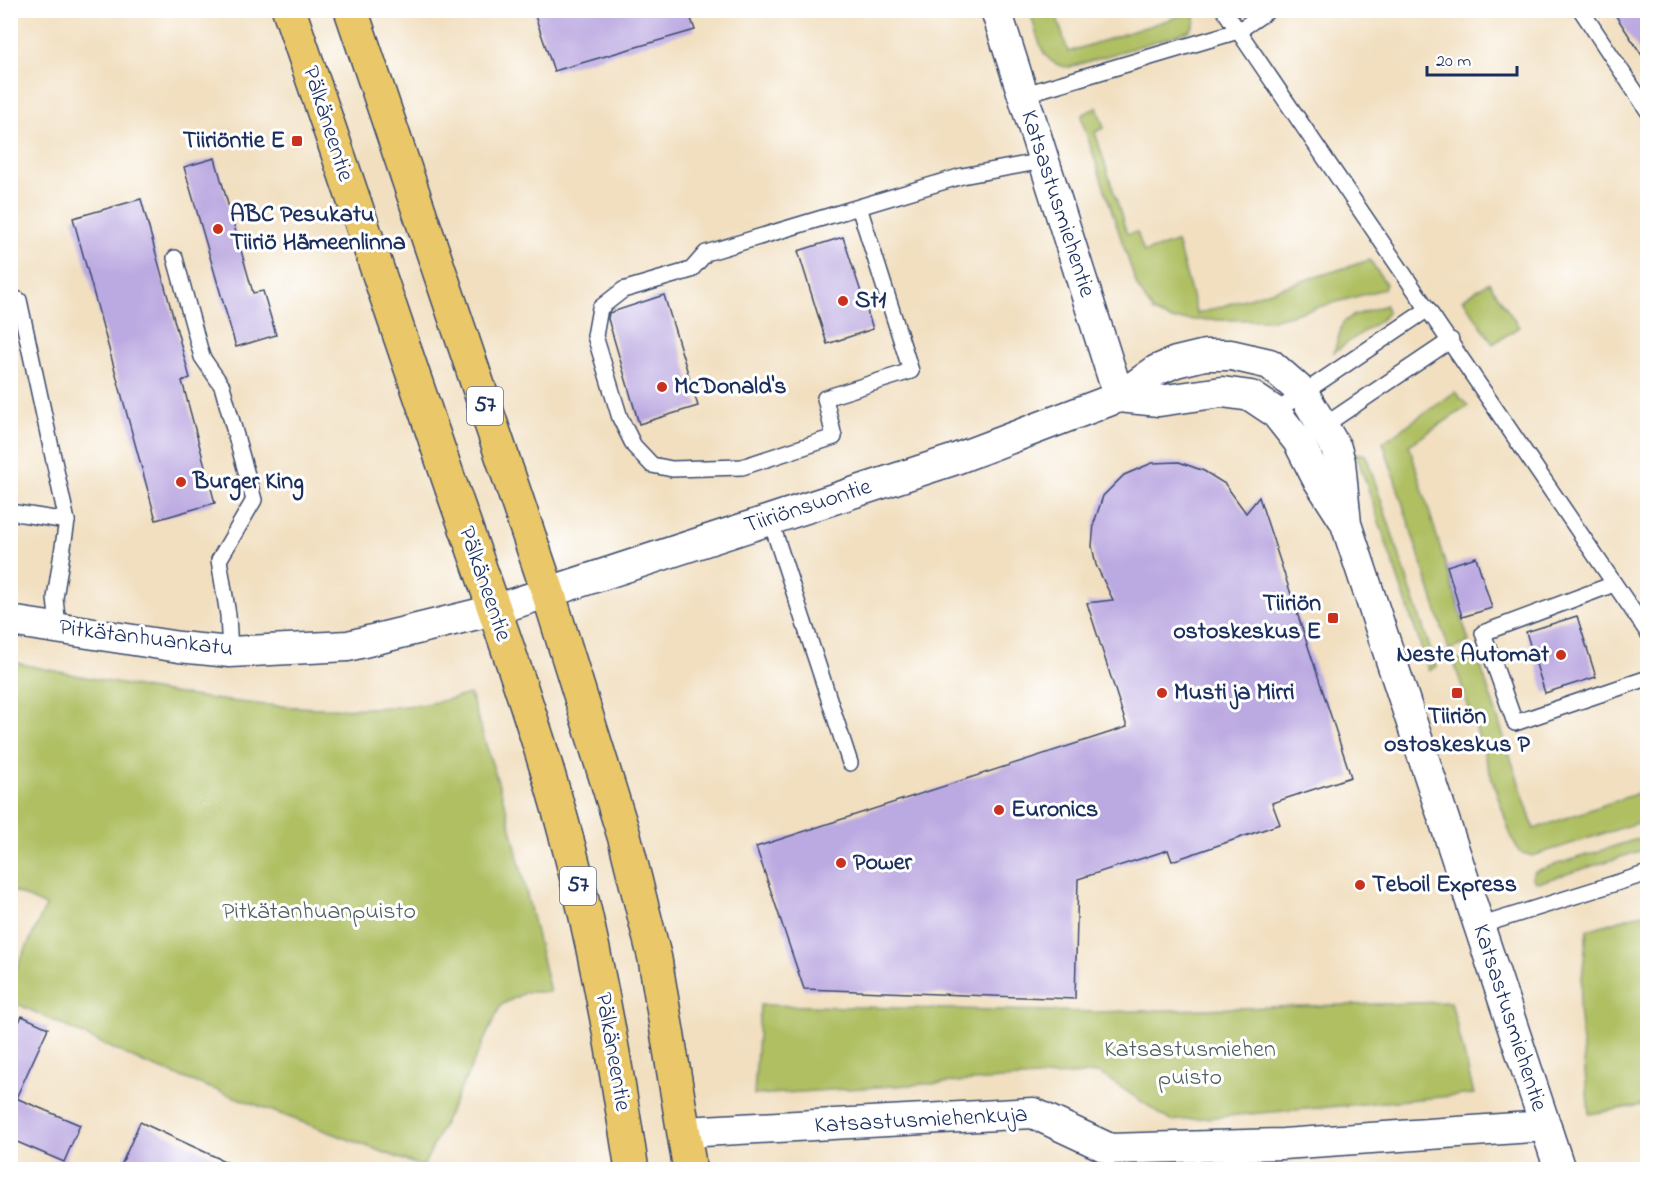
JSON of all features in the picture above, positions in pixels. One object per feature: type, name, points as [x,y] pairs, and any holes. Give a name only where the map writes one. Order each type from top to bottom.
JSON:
[{"type":"main road","name":"Pälkäneentie","points":[[289,10],[370,255],[494,610],[551,786],[578,882],[615,1066],[632,1170]]},
{"type":"main road","name":"57","points":[[351,10],[548,592],[625,839],[655,959],[690,1170]]},
{"type":"street","name":"Katsastusmiehentie","points":[[996,10],[1119,397]]},
{"type":"street","name":"Katsastusmiehentie","points":[[1119,397],[1157,370],[1176,362],[1205,355],[1232,355],[1270,364],[1303,393],[1311,434]]},
{"type":"street","name":"Katsastusmiehentie","points":[[1119,397],[1159,401],[1235,393],[1251,396],[1336,448],[1340,462],[1346,524],[1560,1170]]},
{"type":"street","name":"Tiiriönsuontie","points":[[494,610],[952,460],[1119,397]]},
{"type":"street","name":"Pitkätanhuankatu","points":[[10,621],[179,647],[230,652],[348,646],[494,610]]},
{"type":"street","name":"Katsastusmiehenkuja","points":[[685,1132],[1033,1113],[1110,1149],[1283,1144],[1546,1126]]},
{"type":"lane","points":[[1224,10],[1404,278],[1451,340],[1536,471],[1647,633]]},
{"type":"lane","points":[[1022,95],[1238,31],[1269,10]]},
{"type":"lane","points":[[1581,10],[1647,111]]},
{"type":"lane","points":[[859,207],[911,371],[825,398],[834,437],[742,467],[672,469],[652,465],[634,446],[620,418],[596,336],[600,308],[623,290],[690,270],[706,253],[962,176],[1043,161]]},
{"type":"lane","points":[[175,258],[202,357],[222,386],[254,500],[219,560],[228,615],[230,652]]},
{"type":"lane","points":[[10,302],[19,300],[67,521],[55,598],[58,627]]},
{"type":"lane","points":[[1275,412],[1428,309]]},
{"type":"lane","points":[[1311,434],[1451,340]]},
{"type":"lane","points":[[10,512],[67,521]]},
{"type":"lane","points":[[770,519],[850,763]]},
{"type":"lane","points":[[1614,584],[1483,633],[1515,723],[1647,678]]},
{"type":"lane","points":[[1479,926],[1647,873]]},
{"type":"green space","points":[[1030,11],[1055,11],[1068,52],[1195,11],[1195,17],[1194,24],[1189,31],[1070,67],[1060,66],[1046,56],[1041,48]]},
{"type":"green space","points":[[1097,107],[1104,128],[1095,132],[1127,234],[1137,232],[1144,252],[1177,242],[1197,314],[1370,260],[1386,284],[1384,289],[1272,320],[1171,320],[1153,312],[1137,286],[1082,121],[1082,115]]},
{"type":"green space","points":[[1489,282],[1519,327],[1493,344],[1463,299]]},
{"type":"green space","points":[[1386,305],[1387,313],[1382,319],[1334,352],[1343,322],[1353,316]]},
{"type":"green space","points":[[1455,392],[1468,406],[1409,445],[1469,642],[1449,650],[1383,442]]},
{"type":"green space","points":[[1356,453],[1366,455],[1436,666],[1429,671]]},
{"type":"green space","points":[[1477,655],[1534,829],[1647,790],[1647,820],[1532,856],[1519,852],[1510,833],[1454,662]]},
{"type":"green space","name":"Pitkätanhuanpuisto","points":[[11,662],[161,691],[263,705],[365,708],[423,704],[470,694],[507,811],[550,992],[526,992],[501,1005],[423,1167],[146,1064],[11,1001],[11,980],[46,906],[11,890]]},
{"type":"green space","points":[[1647,836],[1647,849],[1544,881],[1535,882],[1532,877],[1535,871]]},
{"type":"green space","points":[[1647,912],[1647,1104],[1589,1114],[1579,1008],[1587,930]]},
{"type":"green space","name":"Katsastusmiehen puisto","points":[[1451,1002],[1474,1094],[1171,1121],[1099,1073],[754,1095],[760,1005],[1098,1012]]},
{"type":"building","points":[[533,10],[688,10],[695,30],[554,71]]},
{"type":"building","points":[[1612,10],[1647,10],[1647,63]]},
{"type":"building","name":"ABC Pesukatu Tiiriö Hämeenlinna","points":[[215,158],[253,293],[263,291],[276,335],[236,347],[184,167]]},
{"type":"building","points":[[141,199],[190,378],[182,381],[215,503],[156,520],[73,218]]},
{"type":"building","points":[[843,237],[873,329],[827,344],[798,251]]},
{"type":"building","points":[[664,295],[698,406],[639,424],[608,319],[609,313]]},
{"type":"building","points":[[1179,462],[1204,471],[1225,484],[1246,513],[1259,497],[1351,777],[1272,803],[1280,824],[1172,861],[1168,850],[1078,879],[1075,999],[804,989],[756,847],[1127,727],[1087,603],[1113,600],[1096,565],[1092,546],[1094,523],[1103,496],[1124,475],[1152,463]]},
{"type":"building","points":[[1476,557],[1492,608],[1462,617],[1447,566]]},
{"type":"building","name":"Neste Automat","points":[[1577,616],[1596,677],[1545,693],[1526,632]]},
{"type":"building","points":[[22,1016],[48,1028],[16,1098],[80,1125],[64,1162],[10,1139],[10,1041]]},
{"type":"building","points":[[140,1122],[244,1170],[119,1170]]},
{"type":"place","name":"Tiiriöntie E","points":[[297,141]]},
{"type":"place","name":"ABC Pesukatu Tiiriö Hämeenlinna","points":[[218,229]]},
{"type":"place","name":"St1","points":[[843,301]]},
{"type":"place","name":"McDonald's","points":[[662,387]]},
{"type":"place","name":"Burger King","points":[[181,482]]},
{"type":"place","name":"Tiiriön ostoskeskus E","points":[[1333,618]]},
{"type":"place","name":"Neste Automat","points":[[1561,655]]},
{"type":"place","name":"Musti ja Mirri","points":[[1162,693]]},
{"type":"place","name":"Tiiriön ostoskeskus P","points":[[1457,693]]},
{"type":"place","name":"Euronics","points":[[999,810]]},
{"type":"place","name":"Power","points":[[841,863]]},
{"type":"place","name":"Teboil Express","points":[[1360,885]]}]
